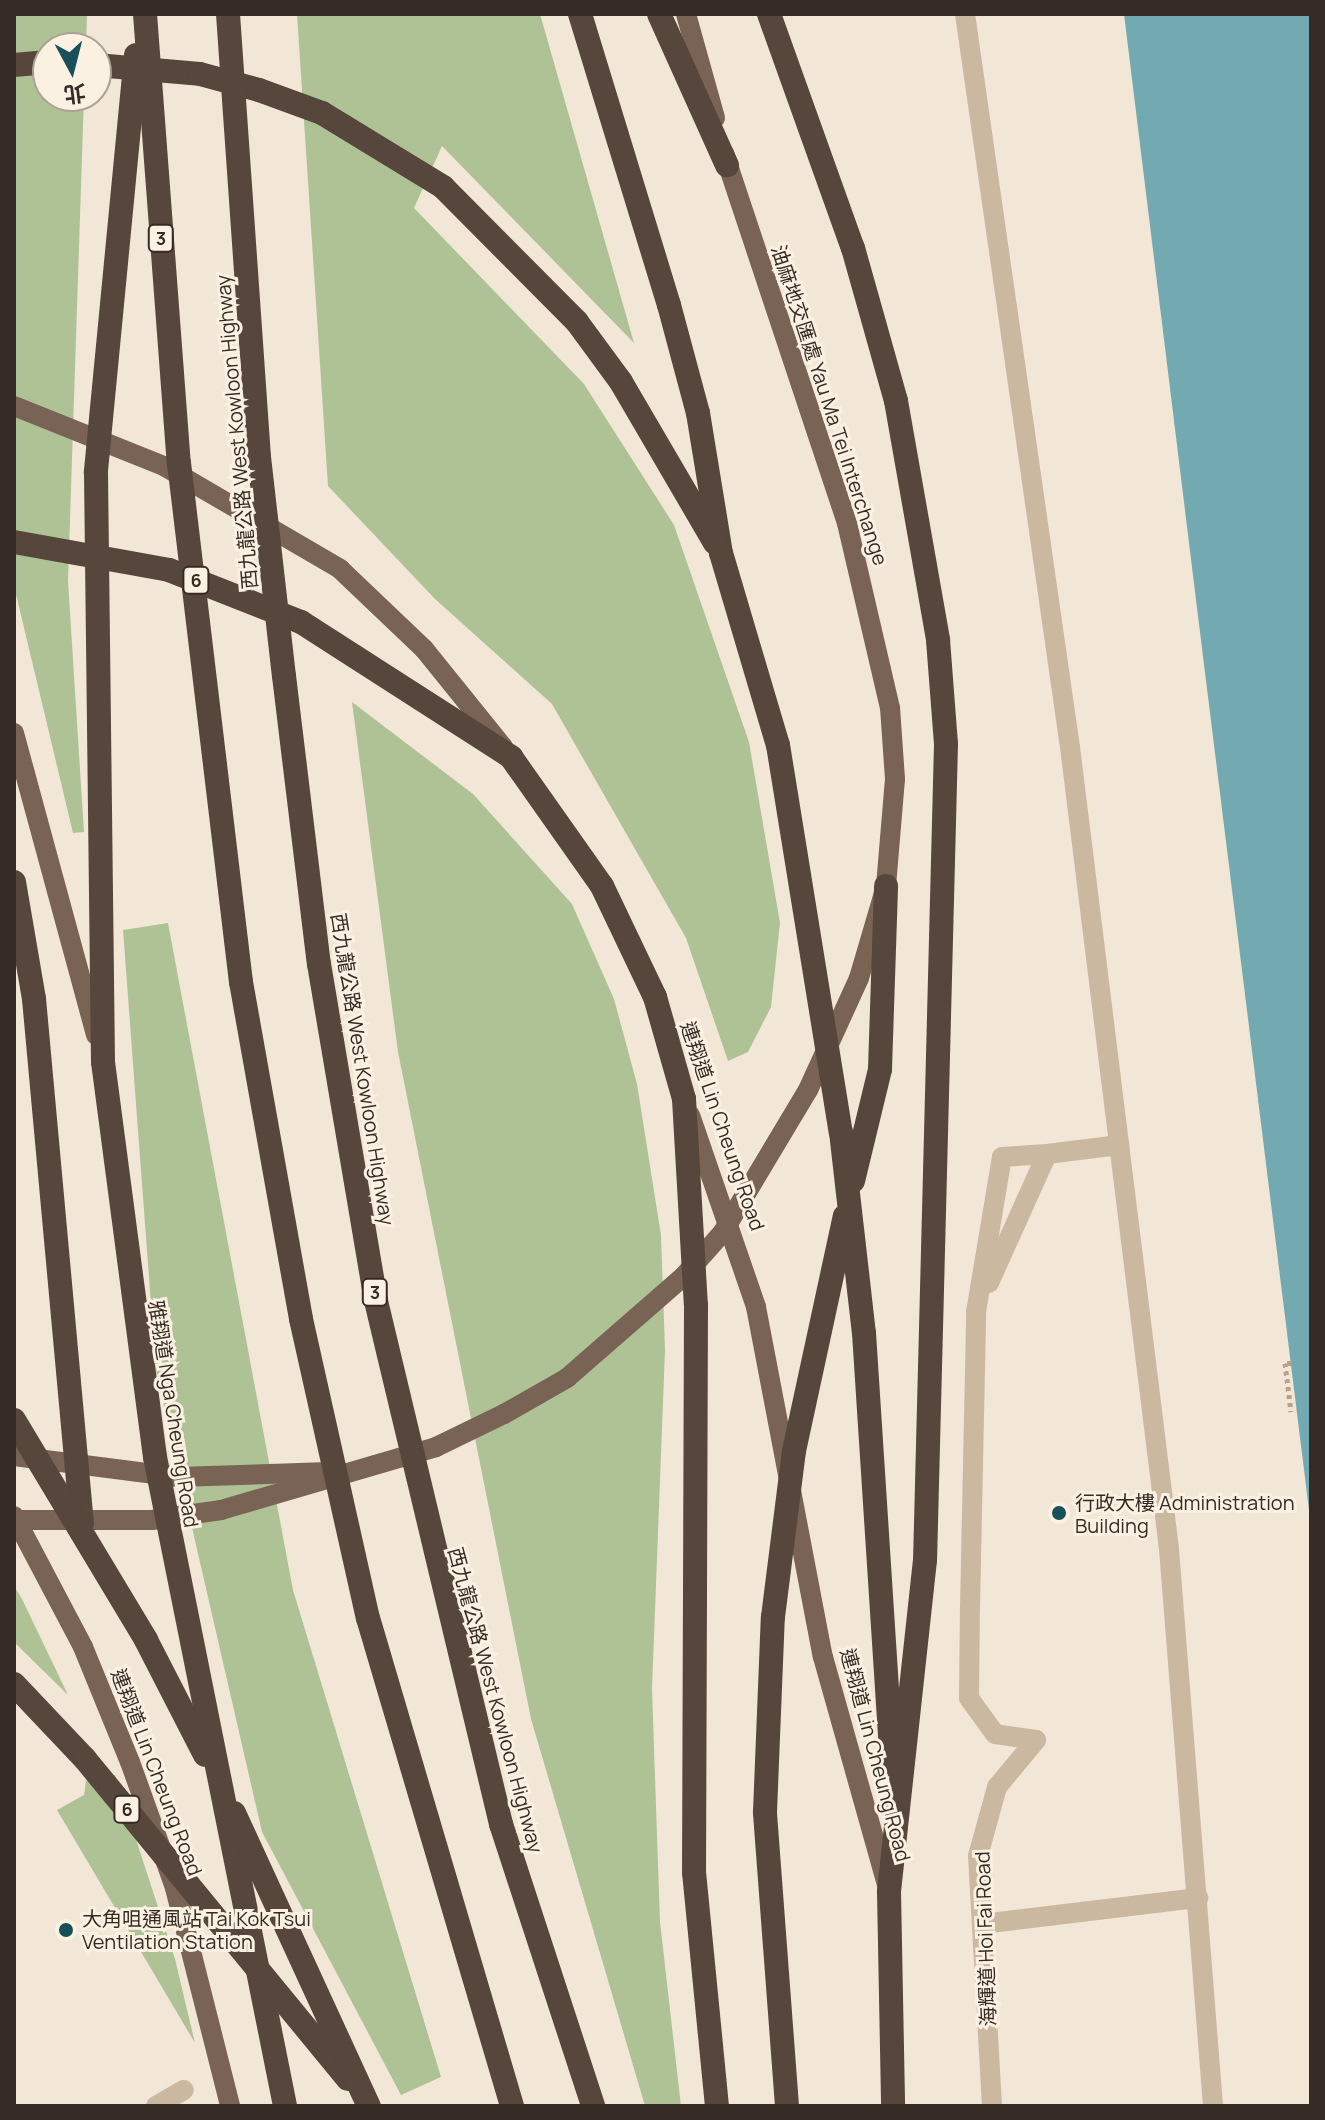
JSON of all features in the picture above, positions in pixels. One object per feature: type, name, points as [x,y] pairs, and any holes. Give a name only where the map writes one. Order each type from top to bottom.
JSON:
[{"type":"highway","points":[[103,1062],[96,473],[142,14]]},
{"type":"highway","name":"3","points":[[142,14],[179,463],[241,982],[301,1319],[368,1618],[512,2106]]},
{"type":"highway","name":"西九龍公路 West Kowloon Highway","points":[[228,14],[259,457],[319,964],[376,1301],[501,1824],[593,2106]]},
{"type":"highway","points":[[580,14],[698,413],[721,553],[778,745],[841,1132],[864,1333],[896,1817]]},
{"type":"highway","points":[[659,14],[727,165]]},
{"type":"highway","points":[[769,14],[853,248],[896,401],[934,613],[946,744],[925,1560],[889,1892]]},
{"type":"highway","points":[[112,66],[200,74],[259,90],[322,113],[443,187],[577,322],[621,382],[721,553]]},
{"type":"highway","name":"6","points":[[14,542],[169,570],[301,622],[364,659],[511,757]]},
{"type":"highway","name":"連翔道 Lin Cheung Road","points":[[511,757],[602,886],[655,997],[684,1099]]},
{"type":"highway","points":[[14,882],[34,999],[82,1529]]},
{"type":"highway","points":[[787,2106],[765,1827],[773,1617],[814,1346],[880,1069],[886,886]]},
{"type":"highway","name":"雅翔道 Nga Cheung Road","points":[[103,1062],[131,1306],[190,1643],[284,2106]]},
{"type":"highway","points":[[684,1099],[696,1305],[694,1872],[717,2106]]},
{"type":"highway","points":[[14,1420],[82,1529],[284,1910],[369,2106]]},
{"type":"highway","name":"6","points":[[14,1684],[85,1759],[369,2106]]},
{"type":"highway","name":"連翔道 Lin Cheung Road","points":[[889,1892],[893,2106]]},
{"type":"main road","name":"油麻地交匯處 Yau Ma Tei Interchange","points":[[14,1518],[152,1520],[221,1510],[436,1447],[567,1378],[684,1276],[723,1232],[808,1090],[859,978],[886,886],[895,779],[880,651],[847,523],[727,165],[686,14]]},
{"type":"main road","name":"連翔道 Lin Cheung Road","points":[[14,406],[216,492],[379,599],[511,757]]},
{"type":"main road","name":"雅翔道 Nga Cheung Road","points":[[14,733],[103,1062]]},
{"type":"main road","name":"連翔道 Lin Cheung Road","points":[[684,1099],[750,1281],[823,1657],[889,1892]]},
{"type":"main road","points":[[14,1456],[178,1477],[365,1470]]},
{"type":"main road","name":"連翔道 Lin Cheung Road","points":[[14,1518],[83,1647],[175,1888],[230,2104]]},
{"type":"street","points":[[965,14],[1119,1145],[1169,1549],[1213,2106]]},
{"type":"street","points":[[976,1312],[1002,1157],[1119,1145]]},
{"type":"street","points":[[976,1312],[1047,1154]]},
{"type":"street","name":"海輝道 Hoi Fai Road","points":[[976,1312],[969,1698],[995,1734],[1036,1740],[997,1787],[978,1856],[992,2106]]},
{"type":"street","points":[[982,1924],[1198,1898]]},
{"type":"street","points":[[156,2106],[184,2090]]},
{"type":"path","points":[[1291,1363],[1285,1363],[1291,1412]]},
{"type":"green space","points":[[14,14],[87,14],[86,32],[32,32],[32,112],[83,112],[68,581],[84,832],[73,833],[14,586]]},
{"type":"green space","points":[[297,14],[540,14],[634,343],[442,146],[414,208],[584,384],[674,525],[749,742],[780,923],[771,1007],[748,1052],[728,1061],[686,938],[552,704],[435,599],[328,486]]},
{"type":"green space","points":[[352,702],[473,794],[572,904],[614,999],[637,1084],[661,1235],[665,1350],[652,1689],[660,1922],[681,2106],[645,2106],[531,1719],[398,1052]]},
{"type":"green space","points":[[168,923],[293,1590],[441,2077],[401,2095],[262,1832],[156,1371],[123,930]]},
{"type":"green space","points":[[14,1586],[22,1599],[68,1695],[14,1642]]},
{"type":"green space","points":[[115,1775],[175,1959],[195,2043],[57,1810],[84,1795],[86,1781]]},
{"type":"water","points":[[1124,14],[1311,14],[1311,1526],[1198,616]]},
{"type":"place","name":"行政大樓 Administration Building","points":[[1059,1513]]},
{"type":"place","name":"大角咀通風站 Tai Kok Tsui Ventilation Station","points":[[66,1930]]}]
